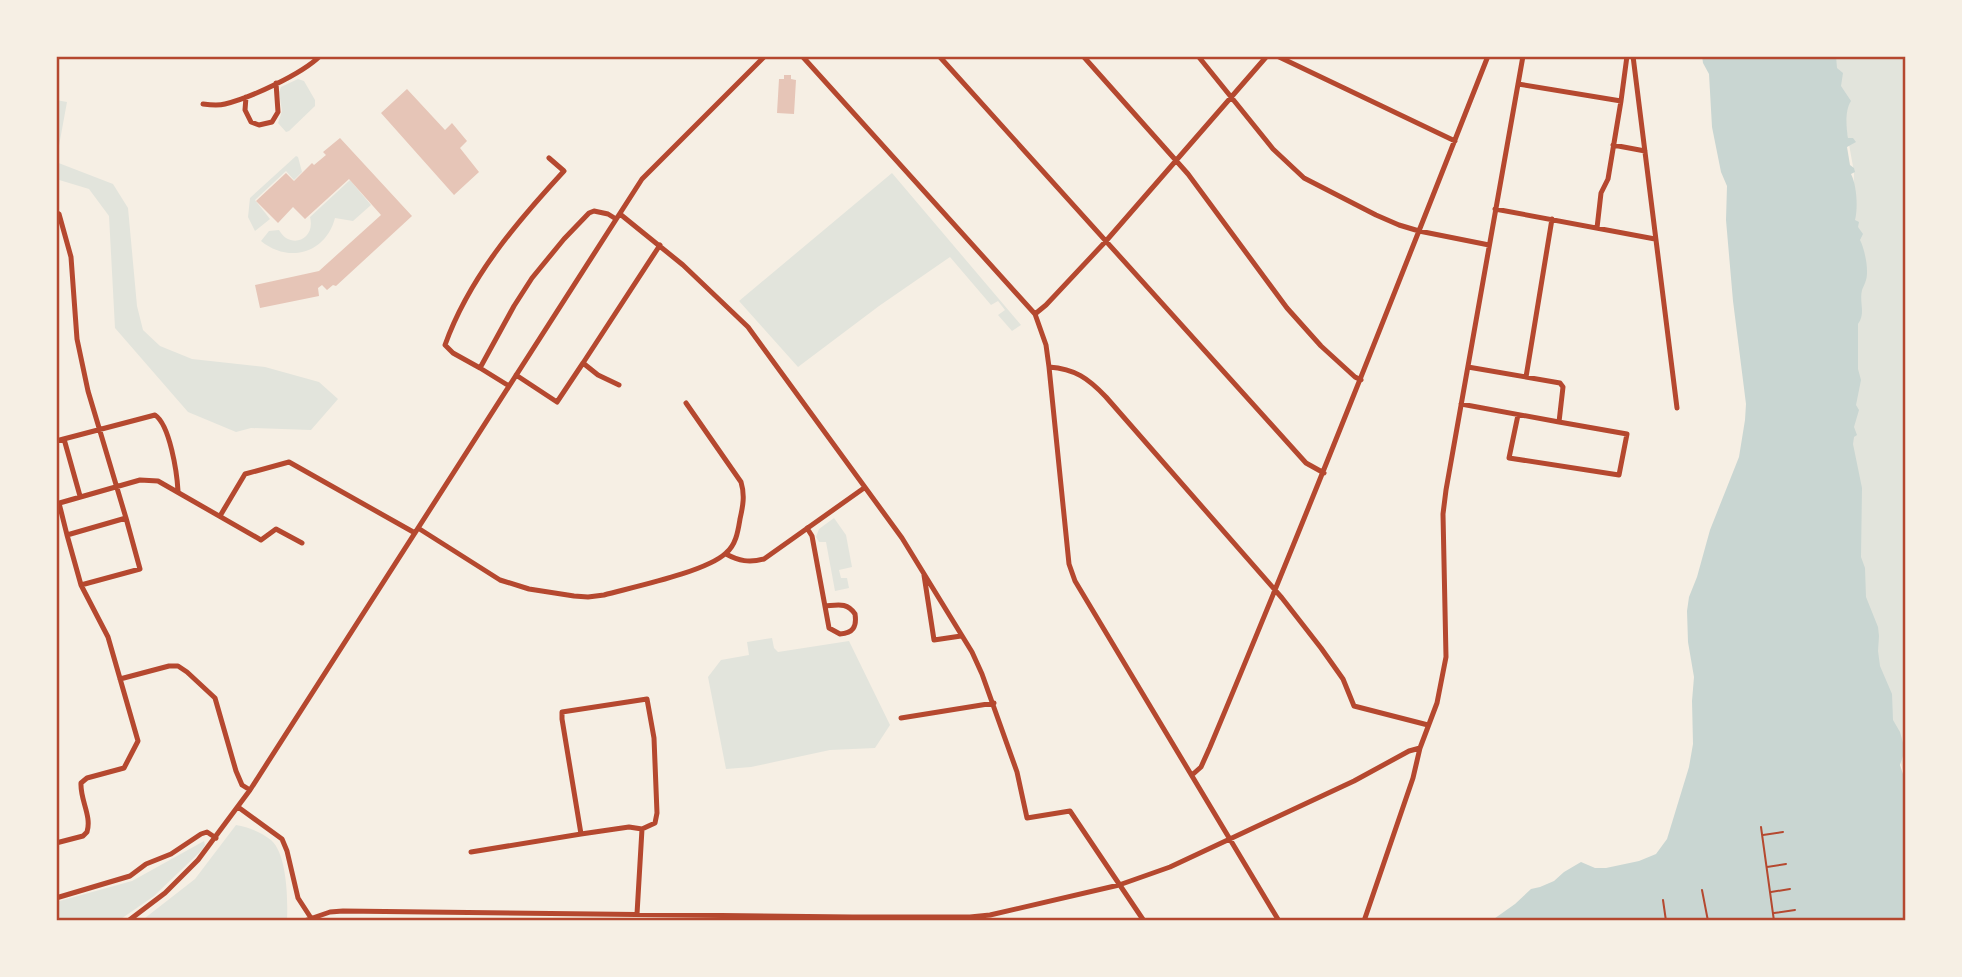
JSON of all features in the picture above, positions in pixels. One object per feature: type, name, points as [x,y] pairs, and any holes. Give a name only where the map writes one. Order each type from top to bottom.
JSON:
[{"type":"street","points":[[203,104],[222,105],[246,97],[308,66],[320,56]]},
{"type":"street","points":[[128,921],[180,880],[208,850],[250,790],[642,178],[765,56]]},
{"type":"street","points":[[802,56],[1035,314],[1046,345],[1069,564],[1075,581],[1279,921]]},
{"type":"street","points":[[939,56],[1306,463],[1324,472]]},
{"type":"street","points":[[1083,56],[1176,160],[1287,308],[1321,346],[1354,377],[1361,380]]},
{"type":"street","points":[[1198,56],[1273,149],[1304,178],[1376,215],[1419,232],[1489,245]]},
{"type":"street","points":[[1035,314],[1106,241],[1267,56]]},
{"type":"street","points":[[1277,56],[1455,141]]},
{"type":"street","points":[[1192,775],[1201,767],[1276,590],[1488,56]]},
{"type":"street","points":[[1364,921],[1437,703],[1446,657],[1443,514],[1523,56]]},
{"type":"street","points":[[1597,228],[1601,193],[1608,179],[1614,145],[1627,56]]},
{"type":"street","points":[[1633,56],[1677,408]]},
{"type":"street","points":[[246,97],[245,110],[251,122],[259,125],[272,122],[278,112],[276,83]]},
{"type":"street","points":[[1518,84],[1621,101]]},
{"type":"street","points":[[1614,145],[1645,150]]},
{"type":"street","points":[[509,386],[453,353],[445,345],[462,305],[479,275],[522,218],[564,171],[549,158]]},
{"type":"street","points":[[1495,209],[1655,239]]},
{"type":"street","points":[[480,368],[532,278],[589,213],[594,211],[618,217],[683,265],[748,327],[902,538],[972,652],[994,703],[1017,772],[1027,818],[1070,811],[1143,921]]},
{"type":"street","points":[[56,212],[59,214],[71,257],[78,339],[88,391],[140,569],[81,585]]},
{"type":"street","points":[[1526,377],[1552,219]]},
{"type":"street","points":[[516,375],[557,402],[660,246]]},
{"type":"street","points":[[583,363],[598,375],[619,385]]},
{"type":"street","points":[[1049,367],[1066,368],[1095,386],[1276,590],[1343,679],[1354,706],[1428,725]]},
{"type":"street","points":[[1468,367],[1560,383],[1563,387],[1559,422]]},
{"type":"street","points":[[220,516],[245,474],[289,462],[500,580],[529,589],[588,597],[604,595],[713,562],[726,554],[737,535],[744,498],[741,482],[687,402]]},
{"type":"street","points":[[1461,404],[1627,434],[1619,475],[1509,458],[1518,415]]},
{"type":"street","points":[[56,441],[151,415],[159,417],[163,422],[177,471],[178,491]]},
{"type":"street","points":[[64,439],[80,496]]},
{"type":"street","points":[[56,843],[83,836],[87,832],[89,821],[81,783],[87,778],[124,768],[138,741],[107,637],[81,585],[57,504],[148,479],[178,491],[261,540],[276,529],[302,543]]},
{"type":"street","points":[[726,554],[738,560],[753,562],[764,559],[864,488]]},
{"type":"street","points":[[67,535],[126,519]]},
{"type":"street","points":[[807,528],[812,536],[825,607],[829,628],[840,634],[853,630],[856,626],[855,614],[848,606],[842,604],[825,607]]},
{"type":"street","points":[[923,572],[934,640],[961,636]]},
{"type":"street","points":[[120,679],[169,666],[178,666],[187,672],[215,698],[236,771],[242,785],[250,790]]},
{"type":"street","points":[[471,852],[629,827],[642,829],[655,823],[657,813],[654,738],[647,699],[562,712],[581,834]]},
{"type":"street","points":[[901,718],[994,703]]},
{"type":"street","points":[[304,921],[343,911],[979,917],[1119,885],[1170,867],[1420,748]]},
{"type":"street","points":[[238,807],[282,839],[298,898],[311,918]]},
{"type":"street","points":[[637,914],[642,829]]},
{"type":"street","points":[[56,898],[130,876],[146,863],[178,850],[204,832],[216,838]]},
{"type":"path","points":[[1761,827],[1774,921],[1797,921]]},
{"type":"path","points":[[1762,835],[1783,832]]},
{"type":"path","points":[[1767,867],[1786,864]]},
{"type":"path","points":[[1770,892],[1790,889]]},
{"type":"path","points":[[1702,890],[1708,921]]},
{"type":"path","points":[[1663,900],[1666,921]]},
{"type":"path","points":[[1773,913],[1795,910]]},
{"type":"shaded area","points":[[1702,56],[1836,56],[1837,68],[1843,73],[1841,86],[1851,101],[1847,113],[1847,133],[1848,138],[1853,138],[1856,142],[1847,147],[1850,165],[1855,172],[1851,174],[1855,185],[1855,220],[1859,222],[1858,227],[1863,234],[1860,240],[1867,271],[1861,295],[1862,316],[1858,324],[1858,369],[1861,380],[1856,405],[1859,410],[1854,427],[1857,435],[1853,444],[1862,488],[1861,557],[1865,568],[1866,597],[1878,627],[1880,666],[1892,694],[1893,720],[1905,750],[1900,765],[1906,789],[1906,921],[1491,921],[1531,889],[1554,881],[1581,862],[1595,868],[1606,868],[1639,861],[1656,854],[1667,839],[1689,767],[1693,744],[1694,677],[1688,642],[1689,597],[1710,530],[1739,457],[1746,404],[1733,301],[1726,220],[1727,186],[1721,172],[1712,127],[1709,74]]},
{"type":"shaded area","points":[[1833,56],[1906,56],[1906,782],[1856,598],[1847,492],[1854,172]]},
{"type":"shaded area","points":[[298,79],[304,81],[315,100],[315,106],[286,132],[278,123],[282,111],[279,92],[281,87]]},
{"type":"shaded area","points":[[56,100],[67,102],[56,162]]},
{"type":"shaded area","points":[[296,156],[302,172],[294,180],[286,171],[255,200],[270,219],[255,231],[248,217],[250,198]]},
{"type":"shaded area","points":[[56,162],[113,184],[128,208],[137,306],[143,330],[160,346],[192,359],[265,367],[319,382],[338,399],[311,430],[251,428],[236,432],[188,412],[115,328],[109,216],[89,189],[56,179]]},
{"type":"shaded area","points":[[892,173],[1021,325],[1012,331],[998,315],[1005,310],[998,301],[991,305],[950,257],[798,367],[739,301]]},
{"type":"shaded area","points":[[350,180],[371,205],[353,221],[335,218],[324,240],[305,251],[283,252],[261,241],[269,231],[279,230],[289,240],[301,240],[309,232],[310,217]]},
{"type":"shaded area","points":[[834,518],[846,535],[852,567],[839,570],[841,578],[847,578],[849,588],[835,591],[826,542],[819,542],[816,537],[819,529]]},
{"type":"shaded area","points":[[772,638],[774,648],[778,652],[849,641],[890,725],[875,748],[830,750],[751,767],[726,769],[708,677],[721,660],[749,655],[747,642]]},
{"type":"shaded area","points":[[236,825],[263,835],[276,847],[285,877],[287,919],[144,921],[195,879]]},
{"type":"shaded area","points":[[204,841],[202,850],[154,896],[118,921],[56,921],[56,902],[132,881]]},
{"type":"building","points":[[784,75],[791,75],[791,79],[796,80],[794,114],[777,113],[779,79],[784,79]]},
{"type":"building","points":[[407,89],[445,130],[452,123],[467,141],[460,148],[479,172],[454,195],[381,113]]},
{"type":"building","points":[[340,138],[412,216],[336,286],[333,285],[327,290],[322,285],[318,288],[319,296],[260,308],[255,285],[319,271],[381,215],[349,179],[305,219],[293,207],[278,223],[256,201],[286,173],[294,181],[312,163],[314,165],[326,155],[323,152]]}]
